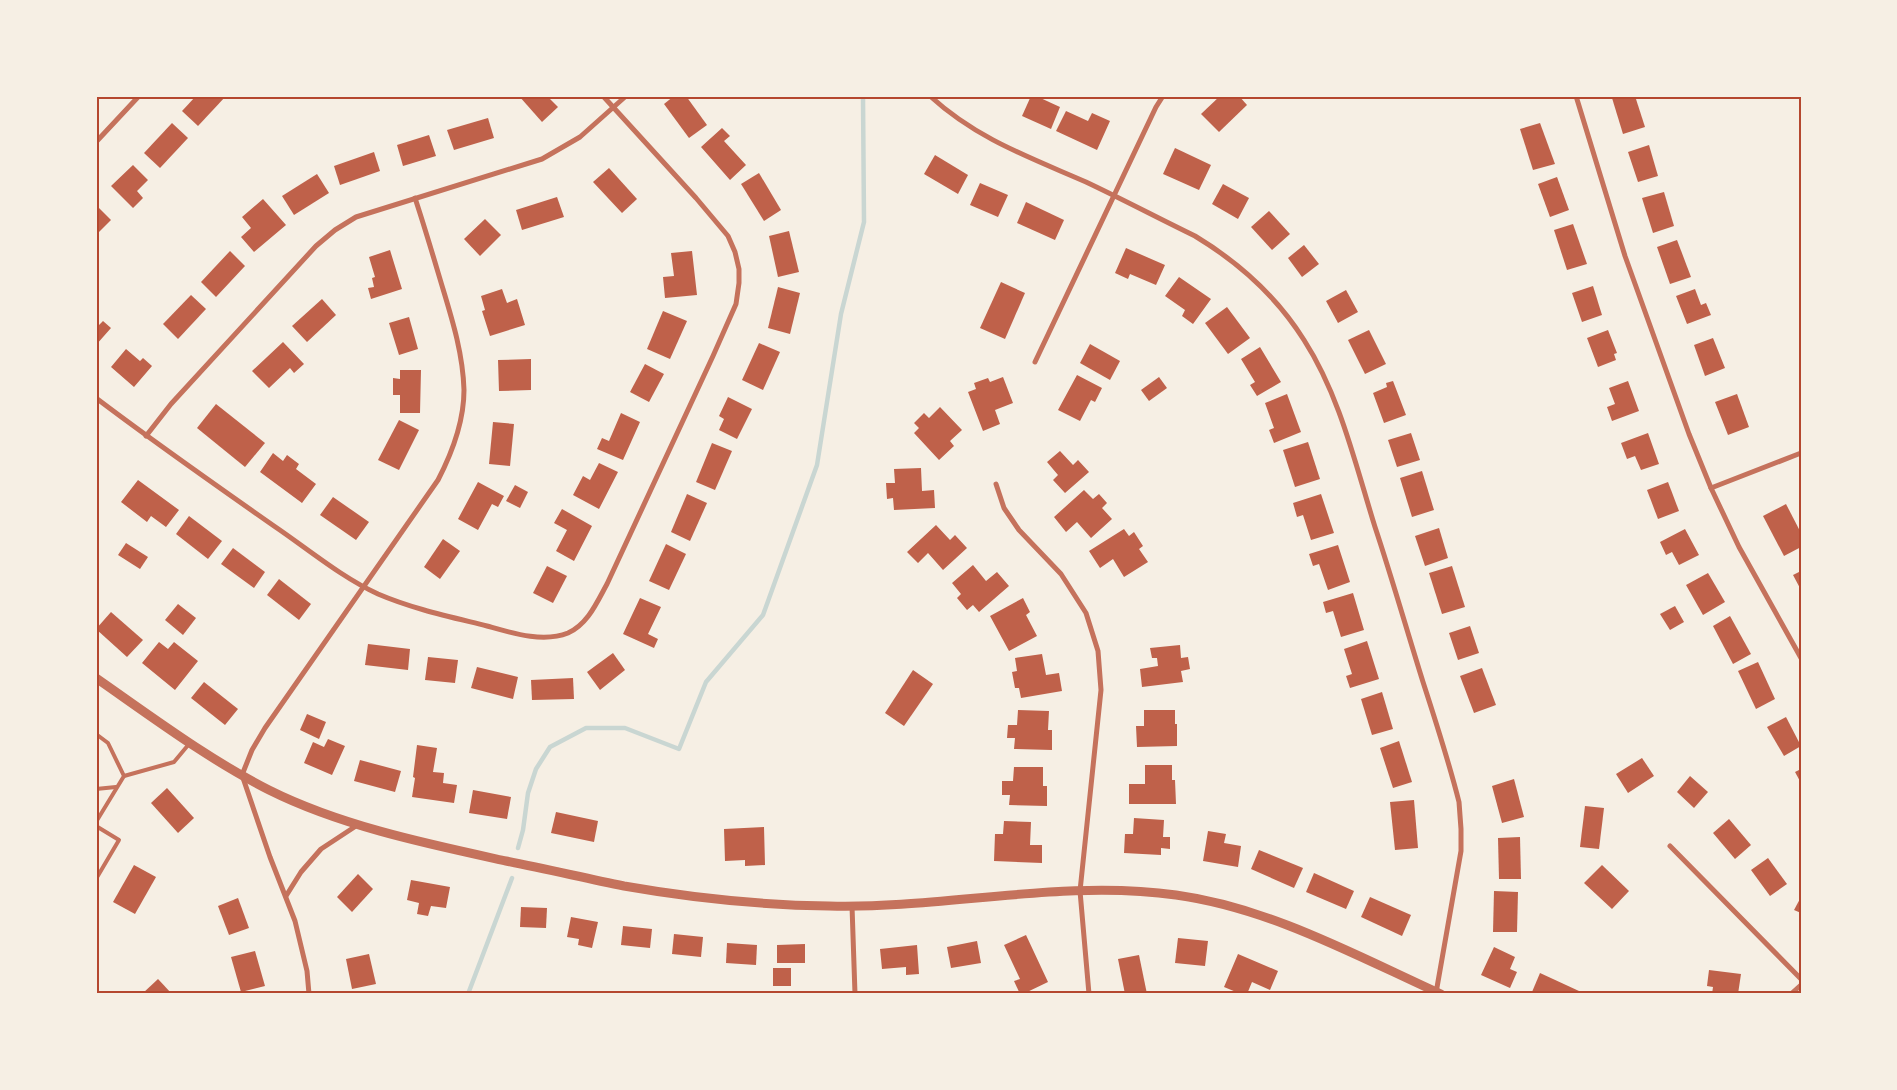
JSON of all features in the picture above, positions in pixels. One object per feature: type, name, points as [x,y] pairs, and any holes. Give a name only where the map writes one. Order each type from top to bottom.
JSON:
[{"type":"street","points":[[96,142],[139,96]]},
{"type":"street","points":[[96,398],[146,436],[364,586],[408,605],[506,631],[540,638],[557,637],[570,632],[589,616],[607,584],[736,304],[739,283],[739,269],[735,252],[728,236],[603,96]]},
{"type":"street","points":[[146,436],[171,404],[316,246],[335,230],[356,217],[542,159],[580,137],[626,96]]},
{"type":"street","points":[[96,678],[190,742],[271,791],[311,808],[359,824],[459,851],[633,887],[685,896],[747,902],[830,906],[911,904],[1080,890],[1124,890],[1174,895],[1206,900],[1284,923],[1437,993],[1461,851],[1462,829],[1459,802],[1381,546],[1334,399],[1321,368],[1303,338],[1283,311],[1237,265],[1203,241],[1113,196],[987,138],[960,121],[930,96]]},
{"type":"street","points":[[1035,362],[1113,196],[1163,96]]},
{"type":"street","points":[[1576,96],[1625,256],[1711,488],[1739,547],[1801,658]]},
{"type":"street","points":[[309,994],[299,935],[242,775],[252,750],[265,728],[438,480],[454,442],[461,417],[464,390],[461,364],[454,328],[416,198]]},
{"type":"street","points":[[1711,488],[1801,453]]},
{"type":"street","points":[[996,484],[1004,508],[1019,530],[1060,574],[1086,613],[1098,651],[1101,690],[1080,890],[1089,994]]},
{"type":"street","points":[[286,896],[300,872],[321,849],[359,824]]},
{"type":"street","points":[[1670,846],[1801,979]]},
{"type":"street","points":[[852,906],[855,994]]},
{"type":"street","points":[[1791,994],[1801,985]]},
{"type":"lane","points":[[96,734],[108,743],[124,776]]},
{"type":"lane","points":[[96,822],[124,776],[174,762],[190,742]]},
{"type":"lane","points":[[96,789],[117,787]]},
{"type":"lane","points":[[96,826],[119,840],[96,879]]},
{"type":"building","points":[[196,96],[226,96],[198,126],[182,111]]},
{"type":"building","points":[[519,96],[547,96],[558,107],[542,122]]},
{"type":"building","points":[[674,96],[686,96],[707,125],[689,138],[664,104]]},
{"type":"building","points":[[1031,96],[1036,96],[1060,107],[1051,129],[1022,116]]},
{"type":"building","points":[[1220,96],[1239,96],[1247,105],[1219,132],[1201,114]]},
{"type":"building","points":[[1616,96],[1635,96],[1645,127],[1623,134],[1612,98]]},
{"type":"building","points":[[1066,111],[1088,121],[1092,113],[1110,121],[1097,150],[1056,131]]},
{"type":"building","points":[[488,118],[494,138],[454,150],[447,130]]},
{"type":"building","points":[[172,123],[188,138],[160,168],[144,153]]},
{"type":"building","points":[[1540,123],[1555,164],[1533,170],[1520,129]]},
{"type":"building","points":[[722,128],[730,136],[724,141],[746,165],[730,180],[701,147]]},
{"type":"building","points":[[429,135],[436,156],[403,166],[397,145]]},
{"type":"building","points":[[1649,145],[1658,176],[1638,182],[1628,152]]},
{"type":"building","points":[[1175,148],[1211,165],[1199,190],[1163,174]]},
{"type":"building","points":[[374,152],[380,171],[340,185],[334,166]]},
{"type":"building","points":[[935,155],[968,175],[958,194],[924,174]]},
{"type":"building","points":[[133,165],[148,180],[137,191],[143,198],[133,208],[111,186]]},
{"type":"building","points":[[609,168],[637,199],[622,213],[593,182]]},
{"type":"building","points":[[759,173],[781,210],[764,221],[741,184]]},
{"type":"building","points":[[317,174],[329,193],[294,215],[282,196]]},
{"type":"building","points":[[1557,177],[1569,210],[1550,217],[1538,184]]},
{"type":"building","points":[[980,183],[1008,195],[998,217],[970,205]]},
{"type":"building","points":[[1223,184],[1249,198],[1238,219],[1212,204]]},
{"type":"building","points":[[1664,192],[1674,226],[1653,233],[1642,198]]},
{"type":"building","points":[[557,197],[564,217],[522,230],[516,210]]},
{"type":"building","points":[[263,199],[286,225],[254,252],[241,237],[251,228],[242,217]]},
{"type":"building","points":[[1026,202],[1064,220],[1055,240],[1017,223]]},
{"type":"building","points":[[96,205],[111,220],[96,235]]},
{"type":"building","points":[[1269,211],[1290,234],[1272,250],[1251,227]]},
{"type":"building","points":[[485,219],[501,235],[480,256],[464,239]]},
{"type":"building","points":[[1573,224],[1587,264],[1567,270],[1554,230]]},
{"type":"building","points":[[789,231],[799,272],[778,277],[769,236]]},
{"type":"building","points":[[1677,240],[1691,277],[1670,284],[1657,247]]},
{"type":"building","points":[[1304,245],[1319,264],[1302,277],[1288,258]]},
{"type":"building","points":[[1126,248],[1165,265],[1156,285],[1130,274],[1128,279],[1115,273]]},
{"type":"building","points":[[390,250],[402,289],[371,299],[368,288],[374,287],[372,278],[375,277],[369,257]]},
{"type":"building","points":[[230,251],[245,266],[216,297],[201,282]]},
{"type":"building","points":[[692,251],[697,295],[665,298],[663,277],[674,276],[671,253]]},
{"type":"building","points":[[1179,277],[1211,299],[1193,324],[1182,316],[1185,310],[1165,296]]},
{"type":"building","points":[[1001,282],[1025,293],[1005,339],[980,328]]},
{"type":"building","points":[[1593,286],[1602,315],[1582,322],[1572,293]]},
{"type":"building","points":[[778,287],[800,293],[790,334],[768,328]]},
{"type":"building","points":[[502,289],[507,303],[517,299],[525,325],[490,336],[482,311],[485,310],[481,296]]},
{"type":"building","points":[[1695,289],[1701,305],[1706,303],[1711,315],[1687,324],[1676,296]]},
{"type":"building","points":[[1346,290],[1358,312],[1338,323],[1326,301]]},
{"type":"building","points":[[191,295],[206,309],[178,339],[163,324]]},
{"type":"building","points":[[322,299],[336,315],[307,342],[292,326]]},
{"type":"building","points":[[1227,307],[1250,338],[1228,354],[1205,323]]},
{"type":"building","points":[[663,311],[687,321],[670,359],[647,349]]},
{"type":"building","points":[[409,317],[418,349],[399,355],[389,323]]},
{"type":"building","points":[[103,321],[111,328],[96,345],[96,325],[98,326]]},
{"type":"building","points":[[1369,330],[1386,364],[1365,374],[1348,340]]},
{"type":"building","points":[[1608,330],[1617,353],[1614,354],[1616,360],[1598,367],[1587,338]]},
{"type":"building","points":[[1713,338],[1725,368],[1705,376],[1694,345]]},
{"type":"building","points":[[283,342],[304,364],[294,373],[290,368],[269,388],[252,371]]},
{"type":"building","points":[[759,343],[780,352],[763,390],[742,380]]},
{"type":"building","points":[[1090,344],[1120,361],[1110,380],[1080,363]]},
{"type":"building","points":[[1260,347],[1281,382],[1257,396],[1250,385],[1255,382],[1241,359]]},
{"type":"building","points":[[126,349],[140,361],[143,358],[152,366],[134,387],[111,367]]},
{"type":"building","points":[[531,359],[531,390],[499,391],[498,360]]},
{"type":"building","points":[[645,364],[664,374],[649,402],[630,392]]},
{"type":"building","points":[[400,370],[421,370],[420,413],[400,413],[400,395],[393,395],[393,378],[400,379]]},
{"type":"building","points":[[1077,375],[1102,388],[1095,402],[1091,400],[1080,421],[1058,410]]},
{"type":"building","points":[[1003,377],[1013,403],[995,410],[1000,424],[983,431],[968,392],[976,389],[974,383],[988,378],[990,382]]},
{"type":"building","points":[[1159,377],[1167,388],[1149,401],[1141,390]]},
{"type":"building","points":[[1393,381],[1406,415],[1384,423],[1373,393],[1387,387],[1386,383]]},
{"type":"building","points":[[1628,381],[1639,411],[1612,421],[1607,407],[1615,404],[1609,388]]},
{"type":"building","points":[[1287,394],[1301,432],[1274,443],[1269,430],[1274,428],[1265,403]]},
{"type":"building","points":[[1737,394],[1749,427],[1728,435],[1715,402]]},
{"type":"building","points":[[728,397],[752,409],[737,439],[719,430],[724,419],[719,416]]},
{"type":"building","points":[[216,404],[265,443],[245,467],[197,428]]},
{"type":"building","points":[[940,407],[962,430],[950,441],[954,446],[939,460],[914,433],[919,428],[914,423],[924,413],[929,418]]},
{"type":"building","points":[[621,413],[640,422],[623,460],[597,449],[602,438],[609,441]]},
{"type":"building","points":[[399,420],[419,430],[399,470],[378,460]]},
{"type":"building","points":[[493,422],[514,424],[510,466],[489,464]]},
{"type":"building","points":[[1411,433],[1420,460],[1397,467],[1388,440]]},
{"type":"building","points":[[1648,433],[1659,464],[1641,470],[1635,456],[1627,459],[1621,443]]},
{"type":"building","points":[[1308,442],[1320,479],[1295,487],[1283,450]]},
{"type":"building","points":[[712,443],[732,451],[715,490],[696,482]]},
{"type":"building","points":[[1060,451],[1073,465],[1078,460],[1089,472],[1065,493],[1053,480],[1058,475],[1047,462]]},
{"type":"building","points":[[273,453],[283,461],[287,455],[299,464],[296,469],[316,484],[302,503],[260,472]]},
{"type":"building","points":[[599,463],[618,472],[599,509],[573,495],[583,476],[590,480]]},
{"type":"building","points":[[921,468],[922,491],[934,490],[935,508],[894,510],[893,498],[887,499],[886,483],[895,483],[894,469]]},
{"type":"building","points":[[1422,471],[1434,510],[1412,517],[1400,478]]},
{"type":"building","points":[[138,480],[179,510],[166,527],[151,516],[147,522],[121,502]]},
{"type":"building","points":[[478,482],[504,496],[498,507],[492,504],[478,530],[458,519]]},
{"type":"building","points":[[1668,482],[1679,511],[1658,519],[1647,490]]},
{"type":"building","points":[[515,485],[528,492],[520,508],[506,501]]},
{"type":"building","points":[[1084,490],[1093,499],[1099,494],[1107,503],[1102,508],[1112,519],[1091,538],[1077,522],[1066,532],[1054,517]]},
{"type":"building","points":[[687,494],[707,503],[690,541],[671,532]]},
{"type":"building","points":[[1321,494],[1334,533],[1311,540],[1303,515],[1297,517],[1293,503]]},
{"type":"building","points":[[333,497],[369,522],[356,540],[320,515]]},
{"type":"building","points":[[1786,504],[1801,533],[1801,547],[1784,556],[1763,516]]},
{"type":"building","points":[[562,509],[592,526],[574,561],[556,551],[567,530],[554,523]]},
{"type":"building","points":[[189,516],[222,541],[208,559],[176,534]]},
{"type":"building","points":[[936,525],[950,540],[955,535],[967,548],[943,570],[928,553],[918,563],[907,552]]},
{"type":"building","points":[[1439,528],[1448,558],[1425,566],[1415,536]]},
{"type":"building","points":[[1124,529],[1129,536],[1134,532],[1143,546],[1139,549],[1148,562],[1124,577],[1113,559],[1100,568],[1089,551]]},
{"type":"building","points":[[1685,529],[1699,555],[1679,565],[1672,552],[1666,555],[1660,542]]},
{"type":"building","points":[[443,539],[460,551],[440,579],[424,567]]},
{"type":"building","points":[[126,543],[148,557],[140,569],[118,555]]},
{"type":"building","points":[[666,544],[686,554],[669,590],[649,581]]},
{"type":"building","points":[[1338,545],[1350,582],[1328,590],[1319,564],[1313,566],[1309,554]]},
{"type":"building","points":[[233,548],[265,572],[254,588],[221,564]]},
{"type":"building","points":[[973,565],[986,581],[997,572],[1009,586],[979,612],[973,605],[967,610],[957,598],[961,594],[952,583]]},
{"type":"building","points":[[547,566],[567,576],[553,603],[533,593]]},
{"type":"building","points":[[1452,566],[1465,607],[1442,614],[1429,573]]},
{"type":"building","points":[[1801,571],[1801,590],[1793,575]]},
{"type":"building","points":[[1708,573],[1725,602],[1703,615],[1686,585]]},
{"type":"building","points":[[279,579],[311,604],[299,620],[267,595]]},
{"type":"building","points":[[1353,593],[1364,630],[1341,637],[1333,611],[1326,613],[1323,602]]},
{"type":"building","points":[[640,598],[661,607],[648,634],[658,639],[654,648],[623,634]]},
{"type":"building","points":[[1023,598],[1030,612],[1026,615],[1037,636],[1009,651],[990,616]]},
{"type":"building","points":[[178,604],[196,618],[183,635],[165,620]]},
{"type":"building","points":[[1675,606],[1684,622],[1670,630],[1660,614]]},
{"type":"building","points":[[111,612],[143,640],[127,657],[96,629]]},
{"type":"building","points":[[1730,616],[1751,654],[1733,664],[1713,626]]},
{"type":"building","points":[[1470,626],[1479,653],[1458,660],[1449,633]]},
{"type":"building","points":[[1367,641],[1379,679],[1350,688],[1346,676],[1352,674],[1344,649]]},
{"type":"building","points":[[159,642],[168,649],[174,642],[198,661],[175,690],[142,663]]},
{"type":"building","points":[[368,644],[410,649],[408,670],[365,665]]},
{"type":"building","points":[[1180,645],[1181,658],[1188,657],[1190,669],[1181,671],[1183,682],[1142,687],[1140,669],[1158,666],[1157,658],[1152,658],[1150,648]]},
{"type":"building","points":[[613,653],[625,670],[600,690],[587,672]]},
{"type":"building","points":[[1042,654],[1046,675],[1059,673],[1062,691],[1021,698],[1019,688],[1015,688],[1012,672],[1017,671],[1015,658]]},
{"type":"building","points":[[428,657],[458,660],[455,683],[425,680]]},
{"type":"building","points":[[1758,662],[1775,699],[1756,709],[1738,671]]},
{"type":"building","points":[[477,667],[518,677],[513,699],[471,688]]},
{"type":"building","points":[[1482,668],[1496,705],[1474,713],[1460,676]]},
{"type":"building","points":[[913,670],[933,684],[904,726],[885,713]]},
{"type":"building","points":[[573,678],[574,699],[532,700],[531,680]]},
{"type":"building","points":[[204,682],[238,709],[225,725],[191,698]]},
{"type":"building","points":[[1382,692],[1393,729],[1372,735],[1361,699]]},
{"type":"building","points":[[1018,710],[1049,711],[1048,730],[1052,730],[1052,750],[1014,749],[1015,738],[1007,738],[1008,725],[1017,725]]},
{"type":"building","points":[[1144,710],[1175,710],[1177,746],[1137,747],[1136,726],[1144,726]]},
{"type":"building","points":[[307,714],[326,722],[319,739],[300,730]]},
{"type":"building","points":[[1786,717],[1801,746],[1784,756],[1767,727]]},
{"type":"building","points":[[328,739],[345,746],[332,775],[304,763],[313,742],[324,747]]},
{"type":"building","points":[[1399,741],[1412,782],[1393,788],[1380,748]]},
{"type":"building","points":[[417,745],[437,748],[433,772],[444,773],[443,783],[457,785],[454,803],[412,797]]},
{"type":"building","points":[[1642,758],[1654,776],[1628,793],[1616,774]]},
{"type":"building","points":[[360,760],[401,771],[395,792],[354,781]]},
{"type":"building","points":[[1145,765],[1172,765],[1172,780],[1175,780],[1176,804],[1129,804],[1129,784],[1145,784]]},
{"type":"building","points":[[1014,767],[1043,767],[1043,786],[1047,786],[1047,806],[1009,805],[1010,795],[1002,795],[1002,781],[1013,781]]},
{"type":"building","points":[[1801,769],[1801,783],[1795,772]]},
{"type":"building","points":[[1690,776],[1708,792],[1694,808],[1677,792]]},
{"type":"building","points":[[1514,779],[1524,817],[1502,823],[1492,786]]},
{"type":"building","points":[[167,788],[194,818],[178,833],[151,803]]},
{"type":"building","points":[[473,790],[511,797],[507,819],[469,813]]},
{"type":"building","points":[[1414,800],[1418,848],[1395,850],[1390,802]]},
{"type":"building","points":[[1585,806],[1604,808],[1599,849],[1580,847]]},
{"type":"building","points":[[556,812],[598,821],[594,842],[551,833]]},
{"type":"building","points":[[1134,818],[1164,820],[1163,837],[1170,837],[1170,849],[1161,848],[1161,855],[1124,853],[1125,834],[1133,834]]},
{"type":"building","points":[[1729,819],[1751,845],[1735,859],[1713,833]]},
{"type":"building","points":[[1004,821],[1031,822],[1030,845],[1042,845],[1042,863],[994,861],[995,834],[1003,834]]},
{"type":"building","points":[[764,827],[765,865],[745,866],[745,860],[725,861],[724,829]]},
{"type":"building","points":[[1208,831],[1226,834],[1224,843],[1241,846],[1238,867],[1203,861]]},
{"type":"building","points":[[1520,837],[1521,879],[1499,879],[1498,838]]},
{"type":"building","points":[[1259,850],[1303,868],[1294,888],[1251,869]]},
{"type":"building","points":[[1768,858],[1787,884],[1770,896],[1751,870]]},
{"type":"building","points":[[134,865],[156,877],[135,914],[113,902]]},
{"type":"building","points":[[1602,865],[1629,891],[1612,909],[1584,883]]},
{"type":"building","points":[[1314,873],[1354,891],[1346,909],[1306,892]]},
{"type":"building","points":[[358,874],[373,889],[352,912],[337,897]]},
{"type":"building","points":[[411,880],[450,887],[446,908],[431,906],[428,916],[417,914],[419,903],[407,900]]},
{"type":"building","points":[[1494,891],[1518,892],[1517,932],[1493,932]]},
{"type":"building","points":[[1370,897],[1411,915],[1402,936],[1361,917]]},
{"type":"building","points":[[1801,897],[1801,913],[1794,910]]},
{"type":"building","points":[[238,898],[249,928],[229,935],[218,906]]},
{"type":"building","points":[[521,907],[547,908],[546,928],[520,927]]},
{"type":"building","points":[[571,917],[598,922],[592,948],[578,945],[579,939],[567,937]]},
{"type":"building","points":[[623,926],[652,929],[650,948],[621,945]]},
{"type":"building","points":[[674,934],[703,937],[701,957],[672,954]]},
{"type":"building","points":[[1026,935],[1048,982],[1020,994],[1014,981],[1020,979],[1004,945]]},
{"type":"building","points":[[1178,938],[1208,941],[1205,966],[1175,963]]},
{"type":"building","points":[[977,941],[981,963],[951,968],[947,947]]},
{"type":"building","points":[[727,943],[757,945],[756,965],[726,963]]},
{"type":"building","points":[[805,944],[805,963],[777,963],[777,945]]},
{"type":"building","points":[[917,945],[919,974],[906,975],[906,967],[882,969],[880,949]]},
{"type":"building","points":[[1494,947],[1515,957],[1510,969],[1517,972],[1510,988],[1481,975]]},
{"type":"building","points":[[255,951],[265,986],[241,992],[231,957]]},
{"type":"building","points":[[369,954],[376,984],[352,989],[346,959]]},
{"type":"building","points":[[1238,954],[1278,971],[1270,990],[1252,982],[1247,994],[1241,994],[1224,987]]},
{"type":"building","points":[[1139,955],[1147,994],[1125,994],[1118,959]]},
{"type":"building","points":[[773,968],[791,968],[791,986],[773,986]]},
{"type":"building","points":[[1709,970],[1741,974],[1738,994],[1712,994],[1713,987],[1707,986]]},
{"type":"building","points":[[1540,973],[1579,991],[1577,994],[1536,994],[1532,992]]},
{"type":"building","points":[[158,979],[172,994],[142,994]]},
{"type":"waterway","points":[[518,848],[523,830],[528,793],[536,769],[550,747],[586,728],[625,728],[679,749],[706,682],[763,615],[817,465],[841,314],[864,222],[863,96]]},
{"type":"waterway","points":[[468,994],[512,878]]}]
